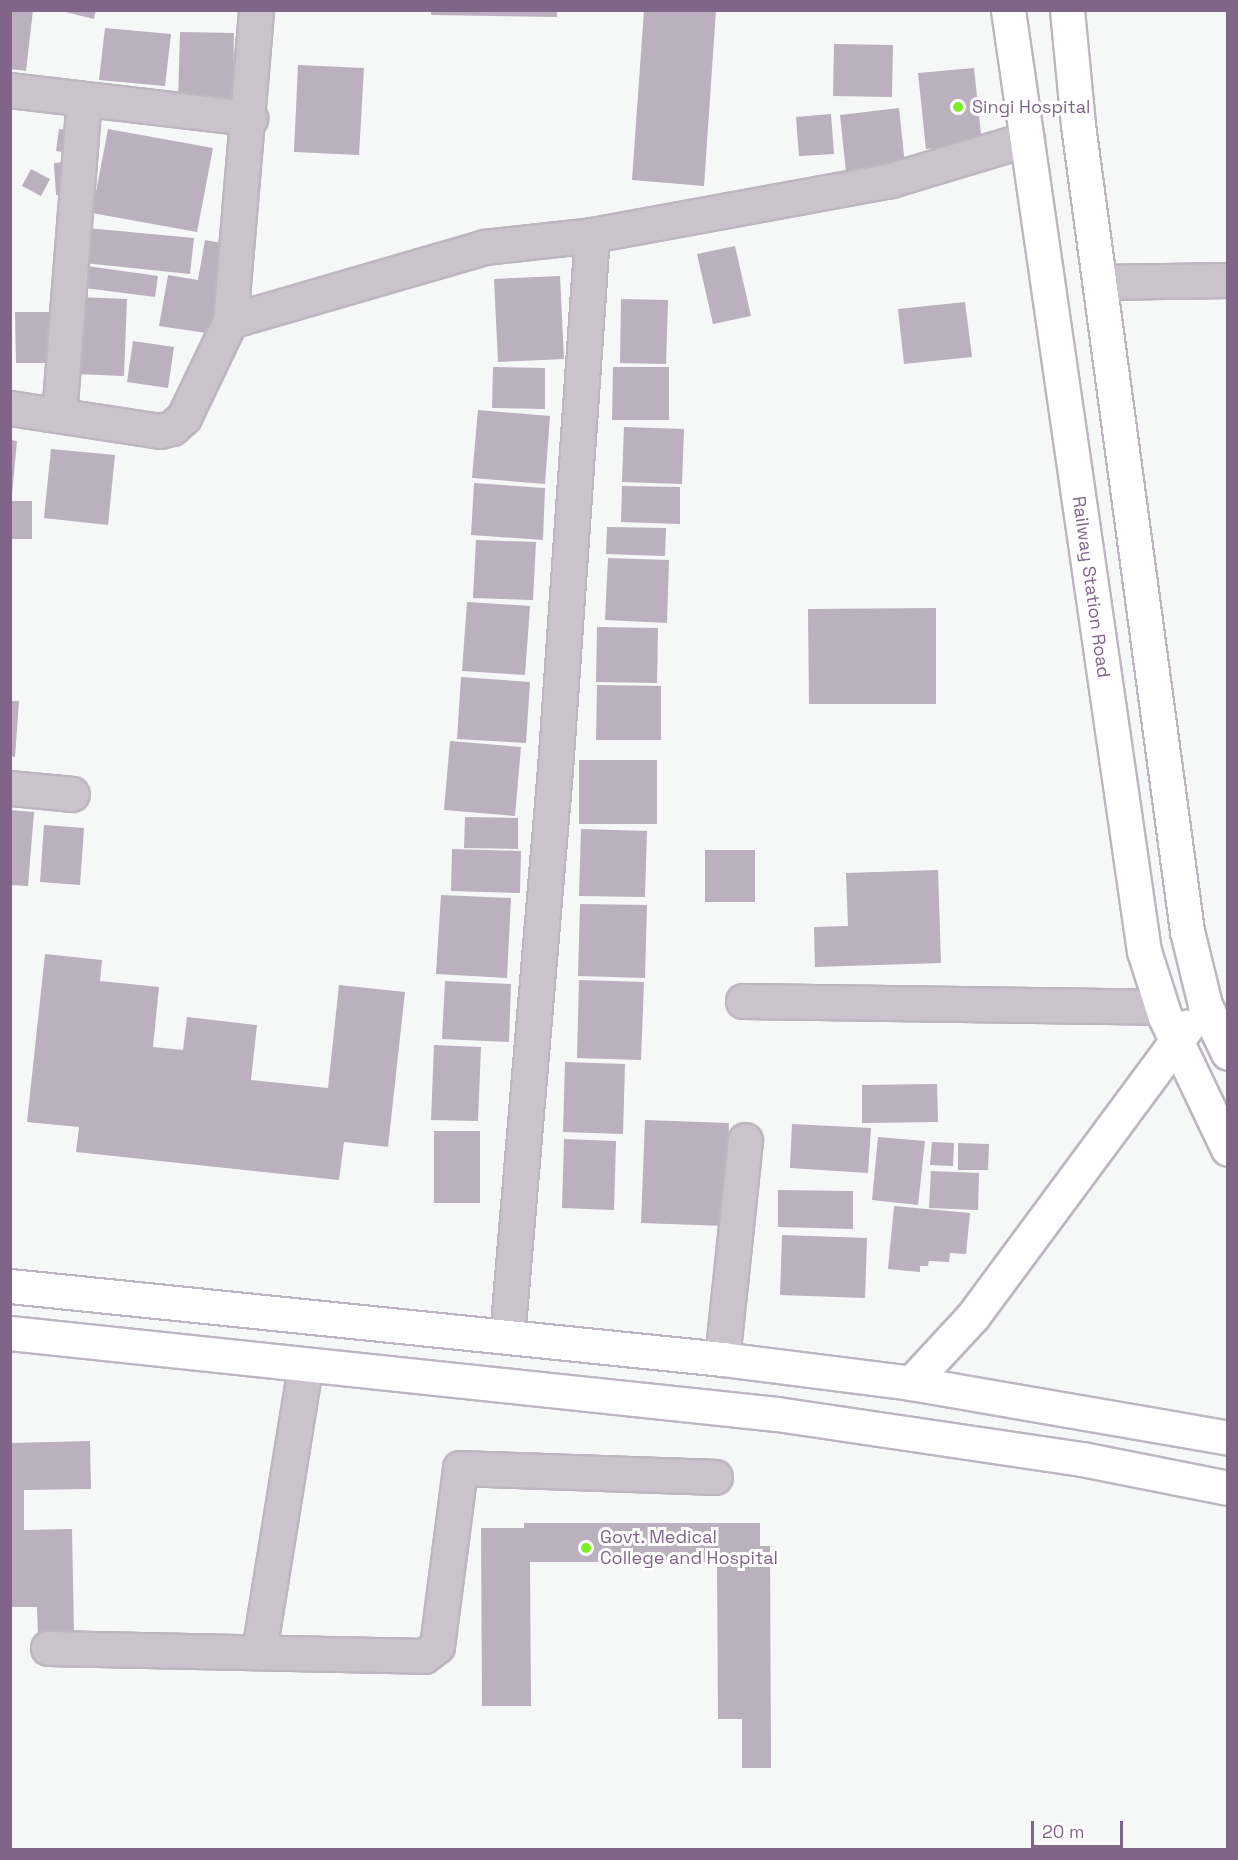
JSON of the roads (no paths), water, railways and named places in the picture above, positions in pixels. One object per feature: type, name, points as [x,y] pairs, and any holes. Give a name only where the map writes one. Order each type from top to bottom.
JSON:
[{"type":"main road","name":"Railway Station Road","points":[[1008,10],[1144,951],[1161,1007],[1227,1149]]},
{"type":"main road","points":[[1067,10],[1077,125],[1187,931],[1205,1005],[1227,1053]]},
{"type":"main road","points":[[911,1383],[974,1316],[1176,1041],[1205,1005]]},
{"type":"main road","points":[[10,1286],[722,1359],[911,1383],[1227,1438]]},
{"type":"main road","points":[[10,1333],[305,1367],[789,1415],[1071,1458],[1227,1488]]},
{"type":"street","points":[[10,408],[160,431],[172,428],[184,417],[230,321],[250,118],[256,10]]},
{"type":"street","points":[[10,90],[250,118]]},
{"type":"street","points":[[59,416],[84,99]]},
{"type":"street","points":[[230,321],[484,247],[592,235],[891,180],[1027,139]]},
{"type":"street","points":[[507,1337],[555,769],[592,235]]},
{"type":"street","points":[[1100,282],[1227,280]]},
{"type":"street","points":[[10,788],[72,794]]},
{"type":"street","points":[[743,1001],[1161,1007]]},
{"type":"street","points":[[722,1359],[745,1140]]},
{"type":"street","points":[[259,1651],[305,1367]]},
{"type":"street","points":[[48,1648],[424,1656],[437,1646],[458,1475],[467,1466],[715,1477]]},
{"type":"place","name":"Singi Hospital","points":[[958,107]]},
{"type":"place","name":"Govt. Medical College and Hospital","points":[[586,1548]]}]
